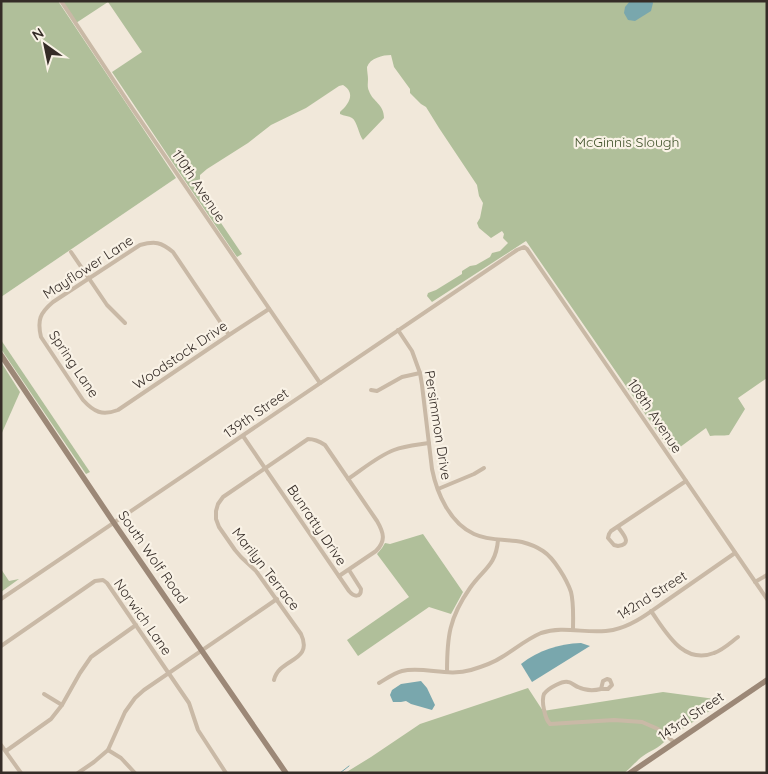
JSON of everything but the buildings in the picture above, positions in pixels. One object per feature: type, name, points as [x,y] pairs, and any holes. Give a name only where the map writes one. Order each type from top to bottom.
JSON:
[{"type":"main road","name":"South Wolf Road","points":[[1,355],[286,773]]},
{"type":"main road","name":"143rd Street","points":[[630,773],[767,680]]},
{"type":"street","name":"110th Avenue","points":[[61,1],[320,382]]},
{"type":"street","name":"Mayflower Lane","points":[[39,320],[47,307],[140,245],[151,242],[164,244],[173,252],[229,335]]},
{"type":"street","name":"139th Street","points":[[1,599],[516,250],[524,247]]},
{"type":"street","name":"108th Avenue","points":[[524,247],[767,599]]},
{"type":"street","points":[[71,252],[107,305],[126,323]]},
{"type":"street","name":"Woodstock Drive","points":[[102,413],[110,414],[118,410],[269,309]]},
{"type":"street","name":"Spring Lane","points":[[39,320],[38,328],[41,337],[83,400],[89,407],[102,413]]},
{"type":"street","name":"Persimmon Drive","points":[[398,330],[412,351],[420,373],[434,479],[449,512],[465,529],[482,537],[524,542],[544,552],[553,561],[571,591],[573,630]]},
{"type":"street","points":[[371,390],[377,391],[398,380],[420,373]]},
{"type":"street","name":"Bunratty Drive","points":[[243,436],[352,595],[359,596],[362,589],[349,570]]},
{"type":"street","name":"Marilyn Terrace","points":[[274,680],[279,670],[303,651],[305,646],[304,640],[256,571],[234,550],[216,520],[217,507],[223,497],[308,439],[314,439],[325,445],[348,479]]},
{"type":"street","points":[[339,576],[376,551],[383,540],[381,528],[348,479],[382,455],[396,449],[429,444]]},
{"type":"street","points":[[438,489],[484,468]]},
{"type":"street","points":[[618,526],[626,542],[624,545],[618,546],[610,541],[608,536],[611,531],[618,526],[686,481]]},
{"type":"street","points":[[447,672],[447,646],[452,621],[457,608],[471,586],[490,565],[495,556],[498,540]]},
{"type":"street","name":"142nd Street","points":[[379,683],[404,670],[459,673],[490,664],[528,639],[541,633],[556,630],[601,632],[622,628],[633,623],[735,553]]},
{"type":"street","points":[[755,582],[767,575]]},
{"type":"street","name":"Norwich Lane","points":[[1,646],[95,581],[103,580],[107,583],[189,703],[198,730],[226,773]]},
{"type":"street","points":[[78,773],[108,750],[125,712],[135,698],[277,599]]},
{"type":"street","points":[[651,611],[667,635],[685,652],[706,655],[717,652],[738,638]]},
{"type":"street","points":[[6,751],[52,719],[91,657],[136,625]]},
{"type":"street","points":[[601,689],[587,690],[568,682],[554,686],[545,693],[543,698],[547,722],[550,724],[614,720],[642,722],[658,729],[674,742]]},
{"type":"street","points":[[44,694],[62,705]]},
{"type":"street","points":[[1,745],[21,773]]},
{"type":"street","points":[[108,750],[121,758],[135,773]]},
{"type":"green space","points":[[4,1],[58,1],[176,178],[1,297],[1,3]]},
{"type":"green space","name":"McGinnis Slough","points":[[61,1],[767,1],[767,378],[738,398],[745,409],[729,435],[710,436],[706,428],[672,453],[526,241],[432,302],[427,296],[428,293],[462,274],[462,271],[470,266],[476,265],[490,257],[492,253],[500,251],[508,243],[503,238],[504,234],[502,231],[491,238],[479,228],[477,223],[483,203],[479,196],[477,185],[426,107],[410,93],[410,89],[394,67],[391,55],[374,59],[367,67],[368,90],[382,109],[384,118],[363,140],[354,120],[351,117],[340,114],[350,99],[349,91],[343,85],[306,108],[271,125],[200,175],[200,192],[242,254],[237,257],[112,72],[142,52],[108,2],[76,23]]},
{"type":"green space","points":[[1,340],[90,472],[86,474],[1,349]]},
{"type":"green space","points":[[1,362],[20,392],[1,435]]},
{"type":"green space","points":[[423,534],[463,592],[451,614],[429,607],[358,656],[347,640],[409,597],[377,554],[385,543],[390,544]]},
{"type":"green space","points":[[1,569],[9,581],[19,579],[1,592]]},
{"type":"green space","points":[[528,688],[543,711],[663,692],[715,699],[714,708],[643,756],[624,773],[345,773],[420,724]]},
{"type":"water","points":[[630,1],[652,1],[651,11],[635,21],[628,20],[624,13],[625,7]]},
{"type":"water","points":[[581,643],[590,646],[532,682],[521,664],[549,649]]},
{"type":"water","points":[[421,681],[427,688],[435,705],[432,710],[406,701],[393,702],[390,695],[392,690],[401,684]]},
{"type":"waterway","points":[[340,773],[349,766]]}]
